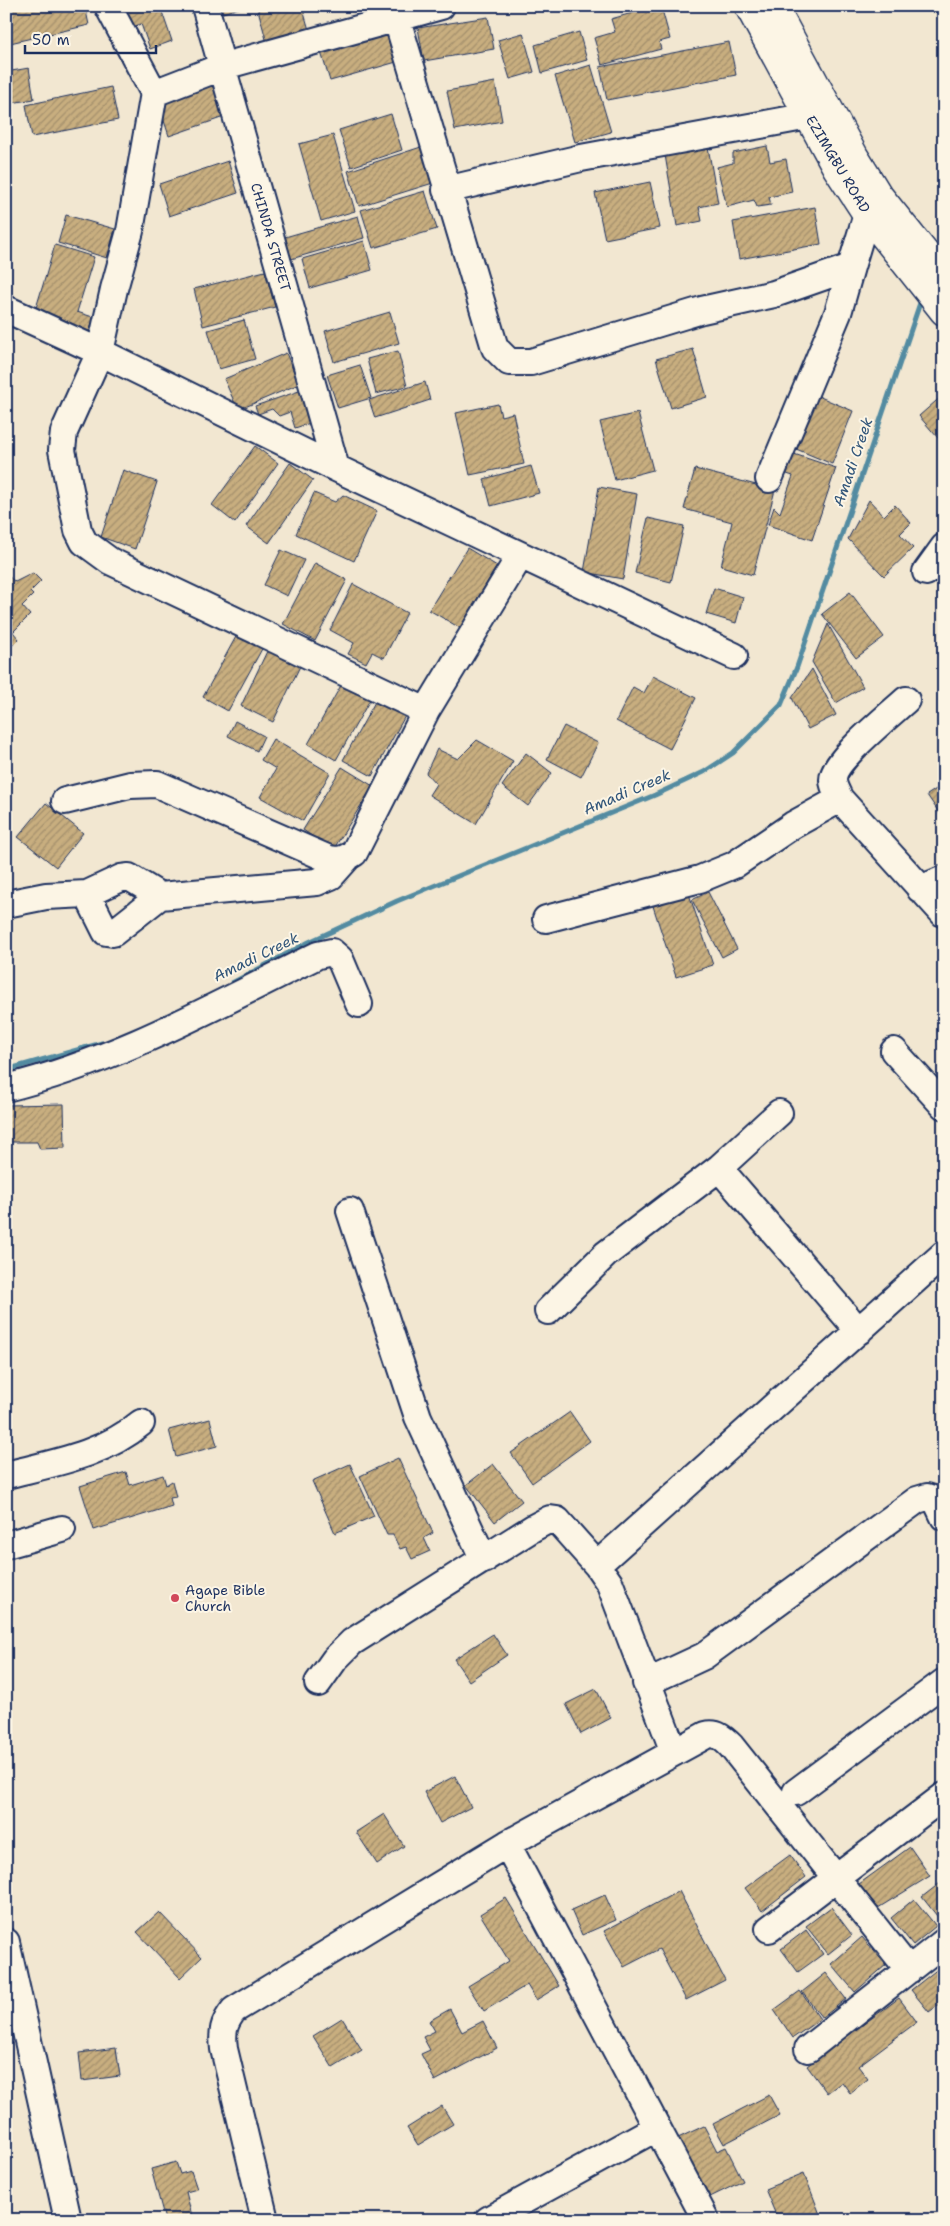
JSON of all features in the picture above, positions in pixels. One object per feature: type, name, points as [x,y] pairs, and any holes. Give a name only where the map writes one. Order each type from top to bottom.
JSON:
[{"type":"main road","name":"EZIMGBU ROAD","points":[[748,6],[837,168],[867,214],[904,245]]},
{"type":"main road","name":"EZIMGBU ROAD","points":[[773,6],[854,156],[943,310]]},
{"type":"main road","points":[[904,245],[944,276]]},
{"type":"street","points":[[108,6],[154,93],[130,231],[114,289],[100,352],[64,432],[62,450],[72,510],[78,530],[84,542],[110,561],[426,711]]},
{"type":"street","name":"CHINDA STREET","points":[[205,6],[224,66],[336,468]]},
{"type":"street","points":[[154,93],[224,66],[394,12],[441,6]]},
{"type":"street","points":[[394,12],[495,348],[509,362],[531,362],[702,310],[774,294],[851,267]]},
{"type":"street","points":[[446,190],[581,158],[810,116]]},
{"type":"street","points":[[769,478],[838,312],[867,214]]},
{"type":"street","points":[[6,309],[100,352],[520,556],[734,656]]},
{"type":"street","points":[[926,572],[944,547]]},
{"type":"street","points":[[86,894],[106,932],[113,933],[160,896],[317,882],[331,876],[354,853],[426,711],[520,556]]},
{"type":"street","points":[[906,700],[856,745],[834,771],[832,782],[840,798],[944,914]]},
{"type":"street","points":[[65,801],[130,785],[157,784],[329,859],[347,858]]},
{"type":"street","points":[[546,919],[700,879],[734,865],[840,798]]},
{"type":"street","points":[[6,904],[46,896],[86,894],[121,878],[129,877],[160,896]]},
{"type":"street","points":[[920,889],[944,879]]},
{"type":"street","points":[[6,1088],[45,1079],[106,1057],[174,1027],[318,955],[332,952],[340,959],[359,1004]]},
{"type":"street","points":[[894,1051],[944,1106]]},
{"type":"street","points":[[548,1311],[606,1254],[719,1168],[779,1113]]},
{"type":"street","points":[[719,1168],[859,1331]]},
{"type":"street","points":[[350,1211],[415,1410],[484,1560]]},
{"type":"street","points":[[597,1565],[944,1254]]},
{"type":"street","points":[[6,1475],[98,1450],[128,1434],[141,1423]]},
{"type":"street","points":[[646,1683],[704,1656],[917,1500],[927,1497],[936,1500],[944,1516]]},
{"type":"street","points":[[318,1683],[335,1659],[352,1642],[550,1519],[557,1520],[567,1528],[610,1584],[646,1683],[674,1752]]},
{"type":"street","points":[[6,1545],[62,1529]]},
{"type":"street","points":[[796,1792],[944,1682]]},
{"type":"street","points":[[265,2220],[224,2049],[222,2034],[226,2020],[234,2010],[507,1844],[706,1735],[712,1734],[722,1738],[909,1970]]},
{"type":"street","points":[[769,1929],[944,1796]]},
{"type":"street","points":[[507,1844],[706,2220]]},
{"type":"street","points":[[808,2049],[944,1942]]},
{"type":"street","points":[[8,1955],[68,2220]]},
{"type":"street","points":[[488,2220],[656,2128]]},
{"type":"building","points":[[6,6],[85,6],[89,25],[10,43],[6,26]]},
{"type":"building","points":[[126,6],[160,6],[172,41],[150,49],[141,24],[129,28],[123,9]]},
{"type":"building","points":[[221,6],[245,6],[223,13]]},
{"type":"building","points":[[257,6],[302,6],[309,30],[267,43]]},
{"type":"building","points":[[661,6],[670,39],[659,42],[661,49],[602,65],[594,38],[615,32],[611,19]]},
{"type":"building","points":[[488,17],[494,49],[424,61],[418,28]]},
{"type":"building","points":[[391,29],[400,61],[330,81],[320,49]]},
{"type":"building","points":[[579,32],[587,60],[542,73],[535,45]]},
{"type":"building","points":[[523,33],[534,72],[510,79],[498,40]]},
{"type":"building","points":[[729,42],[736,75],[607,100],[600,67]]},
{"type":"building","points":[[591,65],[611,132],[575,142],[555,76]]},
{"type":"building","points":[[29,68],[34,99],[6,104],[6,72]]},
{"type":"building","points":[[495,82],[502,121],[455,130],[447,91]]},
{"type":"building","points":[[212,84],[224,117],[169,136],[158,102]]},
{"type":"building","points":[[111,87],[118,120],[32,137],[26,105]]},
{"type":"building","points":[[391,114],[402,150],[351,167],[339,130]]},
{"type":"building","points":[[333,135],[355,211],[321,221],[299,144]]},
{"type":"building","points":[[767,146],[770,162],[786,159],[792,192],[769,197],[771,205],[757,207],[754,200],[727,207],[717,167],[733,163],[733,153]]},
{"type":"building","points":[[421,147],[433,183],[359,206],[348,171]]},
{"type":"building","points":[[708,147],[718,203],[699,207],[702,221],[677,226],[665,155]]},
{"type":"building","points":[[228,161],[238,193],[169,216],[159,184]]},
{"type":"building","points":[[650,182],[660,228],[605,239],[595,193]]},
{"type":"building","points":[[425,191],[437,229],[373,248],[361,210]]},
{"type":"building","points":[[815,207],[821,244],[739,259],[733,222]]},
{"type":"building","points":[[66,215],[115,229],[107,258],[58,243]]},
{"type":"building","points":[[358,216],[364,238],[291,259],[285,237]]},
{"type":"building","points":[[364,241],[372,270],[310,288],[302,259]]},
{"type":"building","points":[[55,245],[94,257],[77,312],[96,318],[90,336],[33,318]]},
{"type":"building","points":[[265,271],[275,307],[203,326],[194,289]]},
{"type":"building","points":[[390,312],[399,343],[334,362],[325,331]]},
{"type":"building","points":[[244,320],[255,359],[219,369],[208,330]]},
{"type":"building","points":[[693,349],[707,397],[671,408],[656,359]]},
{"type":"building","points":[[398,351],[407,386],[376,394],[367,359]]},
{"type":"building","points":[[286,353],[299,384],[238,410],[224,379]]},
{"type":"building","points":[[360,365],[371,398],[338,408],[327,375]]},
{"type":"building","points":[[425,382],[430,400],[375,418],[369,400]]},
{"type":"building","points":[[302,390],[313,422],[295,428],[290,412],[279,416],[272,409],[258,414],[255,406]]},
{"type":"building","points":[[944,394],[944,445],[919,416]]},
{"type":"building","points":[[818,396],[853,411],[832,464],[789,446]]},
{"type":"building","points":[[498,404],[501,416],[513,413],[524,464],[470,475],[456,413]]},
{"type":"building","points":[[638,413],[653,470],[615,480],[600,422]]},
{"type":"building","points":[[255,446],[278,463],[235,523],[212,505]]},
{"type":"building","points":[[788,452],[836,468],[812,540],[768,525],[774,507],[780,513],[793,476],[781,472]]},
{"type":"building","points":[[290,463],[313,480],[269,543],[246,526]]},
{"type":"building","points":[[531,466],[539,493],[491,506],[484,479]]},
{"type":"building","points":[[695,469],[775,490],[753,575],[721,566],[732,522],[684,509]]},
{"type":"building","points":[[123,470],[157,482],[135,549],[101,537]]},
{"type":"building","points":[[599,487],[637,494],[623,579],[584,572]]},
{"type":"building","points":[[314,493],[335,502],[343,495],[377,511],[354,561],[296,534]]},
{"type":"building","points":[[869,500],[884,516],[895,505],[911,523],[900,534],[913,548],[884,576],[848,539]]},
{"type":"building","points":[[648,518],[684,526],[671,582],[635,573]]},
{"type":"building","points":[[467,548],[497,566],[460,628],[429,610]]},
{"type":"building","points":[[281,550],[304,560],[287,596],[264,585]]},
{"type":"building","points":[[315,563],[347,580],[315,641],[283,624]]},
{"type":"building","points":[[33,573],[41,581],[30,592],[33,595],[22,606],[30,615],[13,632],[19,639],[6,652],[6,574],[15,582]]},
{"type":"building","points":[[353,584],[407,613],[384,658],[372,652],[366,663],[348,654],[354,643],[330,630]]},
{"type":"building","points":[[714,588],[743,597],[736,623],[706,614]]},
{"type":"building","points":[[850,592],[884,637],[856,658],[822,614]]},
{"type":"building","points":[[828,624],[863,687],[836,703],[812,662]]},
{"type":"building","points":[[238,633],[263,647],[228,711],[203,697]]},
{"type":"building","points":[[269,647],[301,664],[273,722],[241,706]]},
{"type":"building","points":[[812,669],[836,715],[808,729],[792,698]]},
{"type":"building","points":[[653,676],[696,698],[670,749],[616,721],[633,687],[644,693]]},
{"type":"building","points":[[344,680],[372,696],[336,760],[308,744]]},
{"type":"building","points":[[376,700],[405,716],[372,776],[343,760]]},
{"type":"building","points":[[235,721],[264,736],[257,751],[228,736]]},
{"type":"building","points":[[564,726],[598,743],[581,777],[547,759]]},
{"type":"building","points":[[273,739],[330,773],[303,821],[260,797],[276,769],[261,760]]},
{"type":"building","points":[[477,740],[513,761],[476,824],[429,795],[436,784],[426,773],[437,749],[458,759]]},
{"type":"building","points":[[526,753],[552,773],[528,806],[502,786]]},
{"type":"building","points":[[342,767],[373,786],[333,850],[303,830]]},
{"type":"building","points":[[944,784],[944,820],[927,795]]},
{"type":"building","points":[[46,803],[83,833],[56,867],[18,837]]},
{"type":"building","points":[[708,892],[737,949],[722,957],[692,900]]},
{"type":"building","points":[[689,894],[713,965],[676,977],[653,906]]},
{"type":"building","points":[[64,1104],[65,1148],[40,1149],[37,1142],[6,1142],[6,1105]]},
{"type":"building","points":[[570,1412],[590,1441],[532,1483],[511,1453]]},
{"type":"building","points":[[210,1419],[217,1446],[176,1457],[169,1430]]},
{"type":"building","points":[[398,1458],[433,1533],[424,1538],[430,1551],[412,1559],[406,1547],[400,1549],[393,1535],[387,1535],[360,1476]]},
{"type":"building","points":[[350,1464],[374,1516],[335,1533],[312,1481]]},
{"type":"building","points":[[493,1464],[522,1501],[495,1522],[466,1485]]},
{"type":"building","points":[[126,1472],[130,1485],[163,1475],[166,1485],[172,1481],[176,1497],[170,1498],[172,1506],[94,1530],[80,1486]]},
{"type":"building","points":[[493,1634],[507,1655],[469,1681],[454,1659]]},
{"type":"building","points":[[596,1689],[611,1718],[581,1734],[566,1704]]},
{"type":"building","points":[[455,1776],[471,1807],[440,1823],[424,1792]]},
{"type":"building","points":[[384,1814],[404,1846],[377,1864],[356,1832]]},
{"type":"building","points":[[910,1847],[930,1876],[878,1908],[859,1884]]},
{"type":"building","points":[[790,1855],[806,1877],[762,1911],[745,1888]]},
{"type":"building","points":[[944,1880],[944,1919],[941,1921],[922,1897]]},
{"type":"building","points":[[679,1891],[725,1980],[686,2000],[659,1949],[624,1967],[604,1931]]},
{"type":"building","points":[[605,1895],[616,1920],[582,1935],[571,1910]]},
{"type":"building","points":[[506,1898],[559,1986],[536,2000],[527,1985],[484,2011],[468,1986],[509,1961],[480,1914]]},
{"type":"building","points":[[914,1899],[936,1926],[913,1945],[891,1918]]},
{"type":"building","points":[[831,1907],[852,1935],[828,1954],[806,1926]]},
{"type":"building","points":[[159,1912],[202,1957],[180,1978],[137,1932]]},
{"type":"building","points":[[806,1930],[823,1954],[798,1972],[781,1949]]},
{"type":"building","points":[[862,1937],[886,1965],[855,1992],[831,1964]]},
{"type":"building","points":[[944,1964],[944,2001],[929,2012],[911,1990]]},
{"type":"building","points":[[826,1973],[846,1999],[822,2018],[802,1992]]},
{"type":"building","points":[[800,1991],[820,2019],[793,2038],[774,2010]]},
{"type":"building","points":[[899,1998],[917,2022],[858,2066],[868,2079],[850,2093],[842,2082],[827,2093],[807,2066]]},
{"type":"building","points":[[450,2009],[462,2032],[483,2021],[497,2048],[435,2081],[421,2054],[430,2050],[423,2037],[435,2031],[429,2021]]},
{"type":"building","points":[[342,2018],[362,2050],[333,2068],[313,2036]]},
{"type":"building","points":[[116,2048],[120,2076],[82,2081],[79,2053]]},
{"type":"building","points":[[769,2095],[780,2115],[724,2144],[713,2124]]},
{"type":"building","points":[[442,2106],[453,2124],[418,2145],[407,2128]]},
{"type":"building","points":[[704,2126],[717,2151],[726,2147],[743,2181],[708,2198],[678,2138]]},
{"type":"building","points":[[176,2162],[180,2174],[191,2171],[197,2189],[186,2192],[193,2220],[165,2220],[151,2169]]},
{"type":"building","points":[[804,2173],[821,2217],[813,2220],[778,2220],[765,2189]]},
{"type":"waterway","name":"Amadi Creek","points":[[937,254],[944,233]]},
{"type":"waterway","name":"Amadi Creek","points":[[232,983],[309,942],[397,901],[655,795],[704,772],[733,753],[781,705],[797,667],[922,297]]},
{"type":"waterway","name":"Amadi Creek","points":[[6,1070],[102,1043]]},
{"type":"place","name":"Agape Bible Church","points":[[175,1598]]}]
